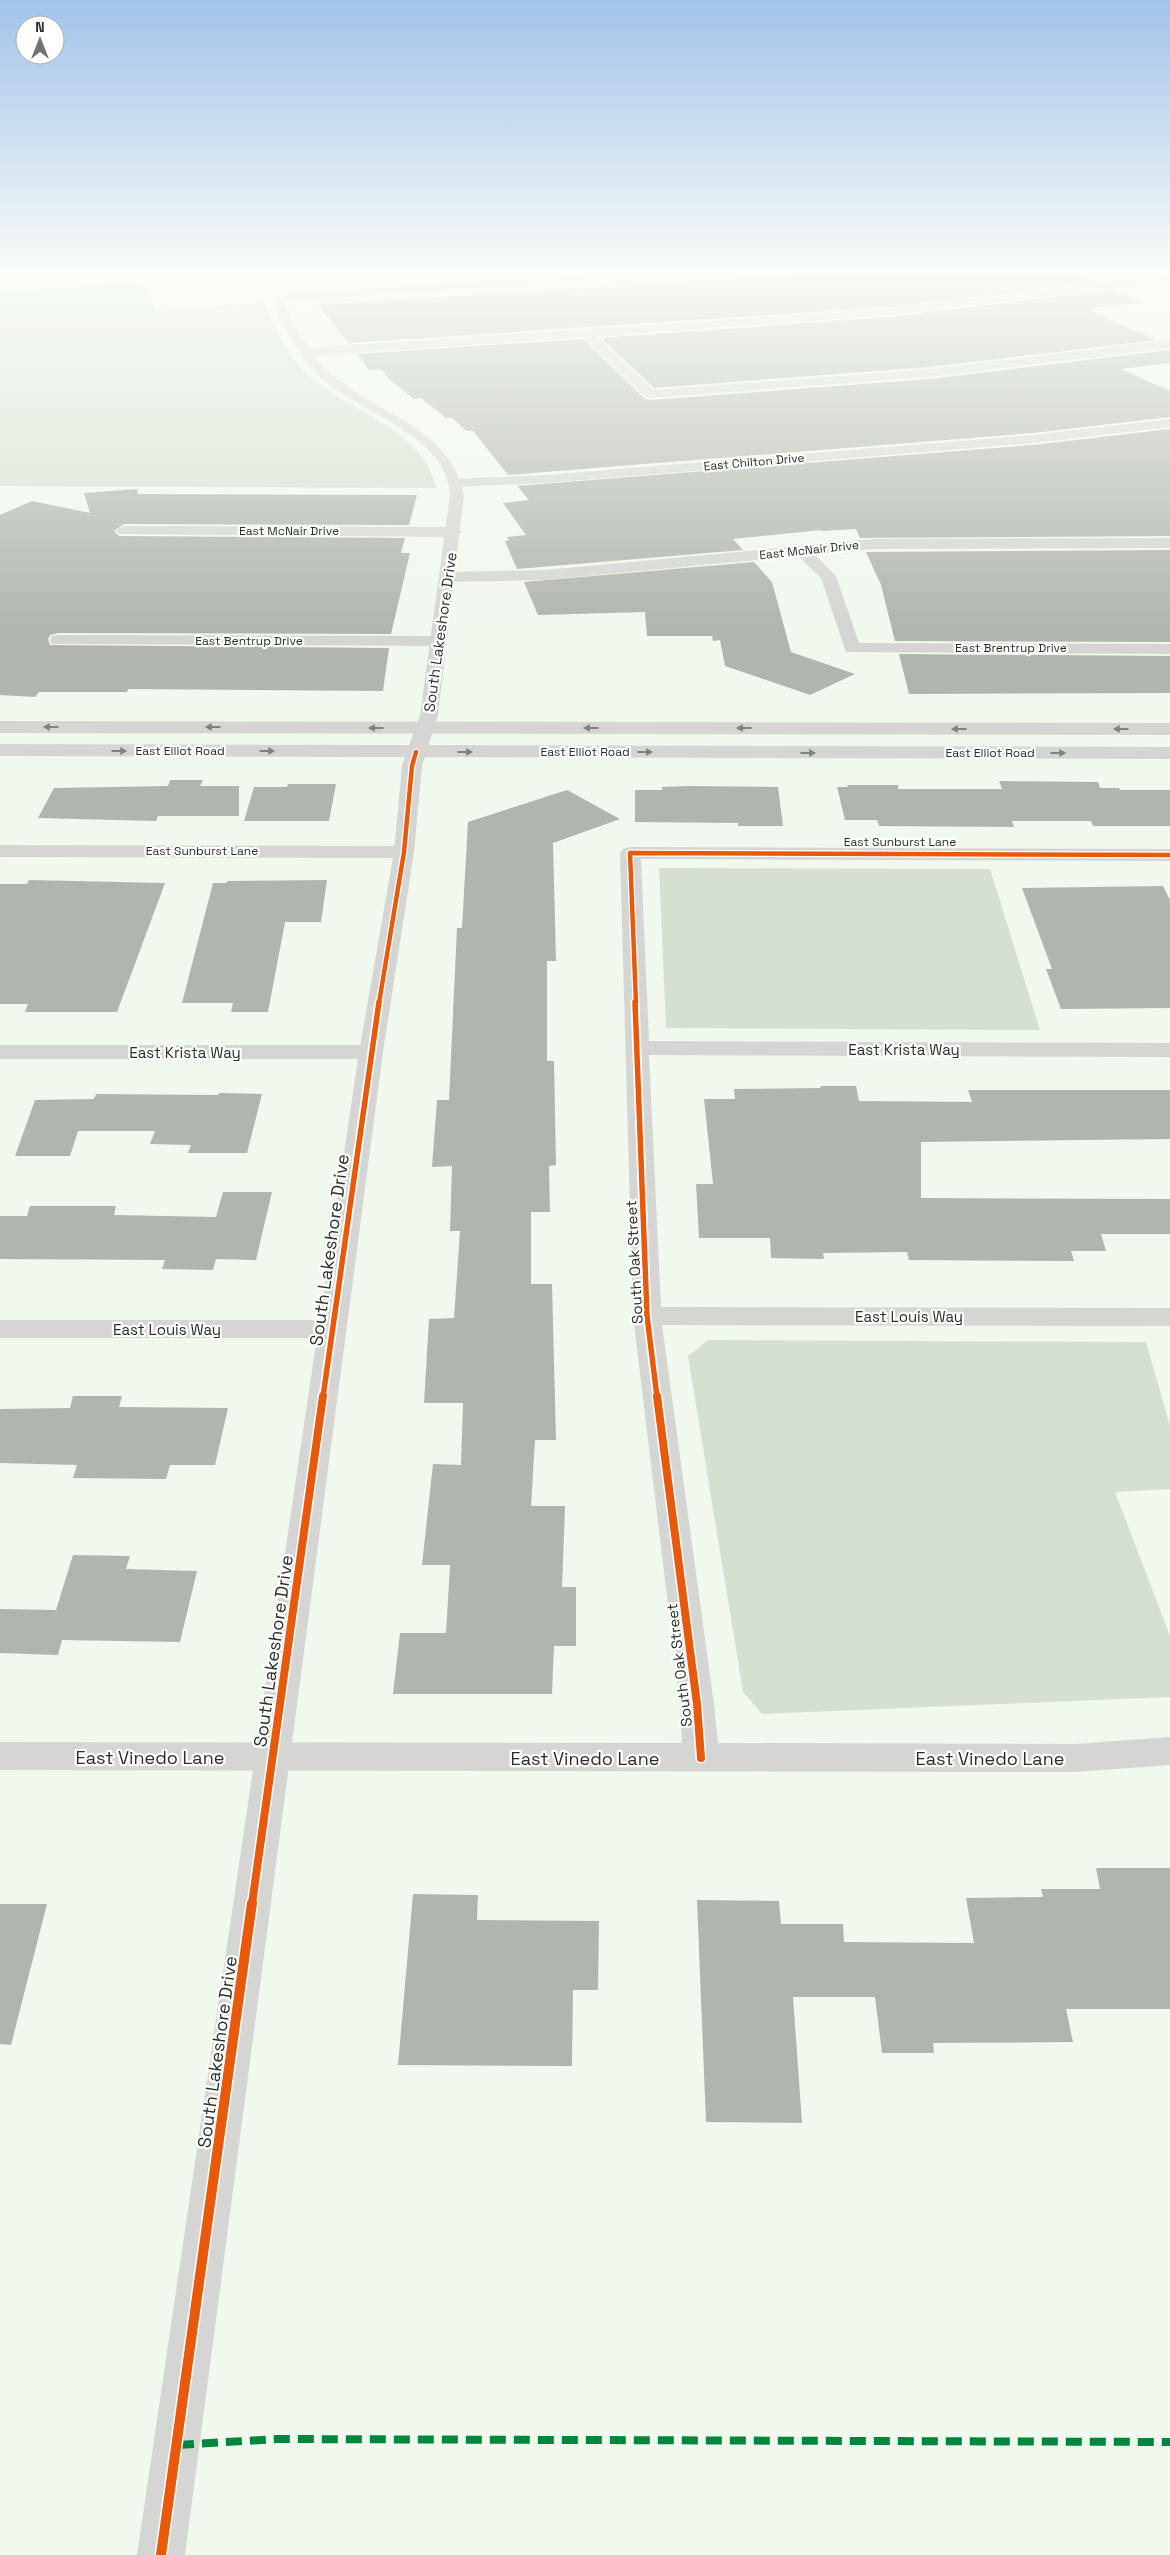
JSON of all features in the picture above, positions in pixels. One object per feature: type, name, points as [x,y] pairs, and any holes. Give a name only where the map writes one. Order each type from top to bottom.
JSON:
[{"type":"street","points":[[347,390],[417,435],[444,459],[457,483]]},
{"type":"street","points":[[646,390],[650,394],[700,390]]},
{"type":"street","name":"East Chilton Drive","points":[[457,483],[546,479],[1024,440],[1170,423]]},
{"type":"street","name":"South Lakeshore Drive","points":[[161,2555],[371,1052],[404,852],[412,766],[429,715],[454,532],[457,483]]},
{"type":"street","name":"East McNair Drive","points":[[124,531],[454,532]]},
{"type":"street","name":"East McNair Drive","points":[[448,577],[545,575],[876,544],[1170,543]]},
{"type":"street","name":"East Brentrup Drive","points":[[802,550],[828,576],[852,648],[1170,649]]},
{"type":"street","name":"East Bentrup Drive","points":[[58,640],[439,641]]},
{"type":"street","name":"East Elliot Road","points":[[0,727],[1170,729]]},
{"type":"street","name":"East Elliot Road","points":[[0,750],[1170,753]]},
{"type":"street","name":"East Sunburst Lane","points":[[0,851],[404,852]]},
{"type":"street","name":"East Sunburst Lane","points":[[630,852],[1170,855]]},
{"type":"street","name":"South Oak Street","points":[[630,852],[647,1316],[697,1704],[701,1758]]},
{"type":"street","name":"East Krista Way","points":[[638,1048],[1170,1050]]},
{"type":"street","name":"East Krista Way","points":[[0,1052],[371,1052]]},
{"type":"street","name":"East Louis Way","points":[[647,1316],[1170,1317]]},
{"type":"street","name":"East Louis Way","points":[[0,1329],[333,1329]]},
{"type":"street","name":"East Vinedo Lane","points":[[0,1756],[1075,1758],[1170,1751]]},
{"type":"green space","points":[[0,390],[328,390],[377,419],[410,444],[426,463],[437,488],[0,486]]},
{"type":"green space","points":[[659,868],[990,869],[1040,1030],[666,1028]]},
{"type":"green space","points":[[708,1340],[1146,1342],[1170,1426],[1170,1489],[1115,1492],[1170,1636],[1170,1697],[762,1714],[743,1692],[688,1356]]},
{"type":"building","points":[[403,390],[636,390],[644,398],[650,400],[780,390],[1168,390],[1170,391],[1170,417],[1033,433],[508,475],[473,431],[467,431],[452,418],[446,418],[421,398],[414,399]]},
{"type":"building","points":[[1170,429],[1170,536],[860,538],[856,529],[821,530],[733,539],[743,550],[517,569],[505,541],[509,540],[507,537],[526,535],[503,503],[529,500],[517,486],[1033,445]]},
{"type":"building","points":[[137,489],[138,494],[417,495],[409,525],[124,524],[114,531],[119,536],[405,538],[401,553],[410,553],[391,634],[58,633],[50,635],[48,639],[50,645],[389,648],[383,691],[128,689],[127,692],[39,692],[35,697],[0,695],[0,515],[32,501],[90,513],[84,493]]},
{"type":"building","points":[[1170,550],[1170,642],[895,641],[881,585],[866,552]]},
{"type":"building","points":[[754,562],[772,582],[791,652],[855,674],[810,695],[725,666],[720,640],[713,641],[712,636],[647,636],[645,612],[538,615],[524,582]]},
{"type":"building","points":[[899,654],[1170,656],[1170,693],[909,694]]},
{"type":"building","points":[[170,780],[203,780],[200,786],[239,786],[239,816],[158,816],[156,821],[38,818],[54,788],[168,786]]},
{"type":"building","points":[[999,781],[1098,782],[1100,788],[1170,790],[1170,826],[1093,826],[1091,821],[1012,821],[1014,827],[879,826],[877,820],[845,820],[837,787],[848,787],[847,785],[898,785],[898,789],[1002,789]]},
{"type":"building","points":[[288,784],[336,784],[329,821],[244,821],[254,787],[287,787]]},
{"type":"building","points":[[662,787],[778,787],[783,826],[738,826],[738,823],[635,822],[635,790],[662,790]]},
{"type":"building","points":[[567,790],[620,819],[553,843],[556,961],[547,961],[547,1061],[554,1061],[556,1165],[549,1166],[550,1212],[531,1212],[531,1284],[552,1284],[556,1440],[535,1440],[531,1506],[565,1506],[562,1587],[576,1587],[576,1646],[554,1646],[552,1694],[393,1694],[400,1633],[446,1633],[450,1565],[422,1565],[433,1464],[461,1465],[463,1403],[424,1403],[429,1319],[454,1318],[460,1231],[450,1231],[452,1166],[432,1167],[437,1100],[449,1100],[457,928],[462,928],[468,822]]},
{"type":"building","points":[[29,880],[165,883],[117,1012],[25,1012],[28,1004],[0,1004],[0,884],[27,884]]},
{"type":"building","points":[[327,880],[321,922],[285,922],[268,1012],[231,1012],[233,1003],[182,1003],[213,883],[227,883],[227,881]]},
{"type":"building","points":[[1163,886],[1170,900],[1170,1008],[1061,1009],[1046,969],[1052,969],[1022,888]]},
{"type":"building","points":[[820,1086],[856,1086],[859,1101],[972,1102],[968,1090],[1170,1090],[1170,1139],[921,1142],[921,1198],[1170,1199],[1170,1234],[1101,1234],[1106,1251],[1071,1251],[1074,1261],[909,1260],[907,1252],[823,1253],[824,1259],[771,1258],[770,1238],[699,1238],[696,1184],[713,1184],[704,1099],[735,1099],[734,1089],[821,1088]]},
{"type":"building","points":[[219,1093],[262,1094],[247,1153],[188,1153],[191,1145],[150,1144],[155,1131],[78,1131],[70,1156],[15,1156],[35,1100],[94,1099],[96,1094],[218,1095]]},
{"type":"building","points":[[223,1192],[272,1192],[256,1260],[216,1259],[213,1270],[162,1269],[165,1260],[0,1259],[0,1216],[27,1216],[30,1206],[116,1206],[114,1215],[216,1217]]},
{"type":"building","points":[[73,1396],[122,1396],[119,1407],[228,1408],[215,1465],[170,1465],[166,1479],[73,1478],[77,1465],[0,1463],[0,1409],[70,1408]]},
{"type":"building","points":[[73,1555],[130,1556],[126,1569],[197,1571],[180,1642],[62,1640],[58,1655],[0,1653],[0,1609],[56,1610]]},
{"type":"building","points":[[1096,1868],[1170,1868],[1170,2009],[1066,2009],[1073,2042],[933,2043],[934,2053],[882,2053],[875,1997],[793,1997],[802,2123],[706,2122],[697,1900],[779,1901],[781,1924],[843,1924],[844,1942],[974,1943],[966,1898],[1043,1897],[1041,1889],[1100,1889]]},
{"type":"building","points":[[413,1894],[478,1895],[477,1920],[599,1921],[598,1990],[573,1990],[572,2066],[398,2065]]},
{"type":"building","points":[[0,1904],[47,1904],[11,2045],[0,2044]]},
{"type":"marked path","points":[[178,2445],[277,2439],[1170,2442]]},
{"type":"cycle path","points":[[161,2555],[371,1052],[404,852],[412,766],[416,752]]},
{"type":"cycle path","points":[[701,1758],[697,1704],[647,1316],[630,853],[1170,855]]}]
